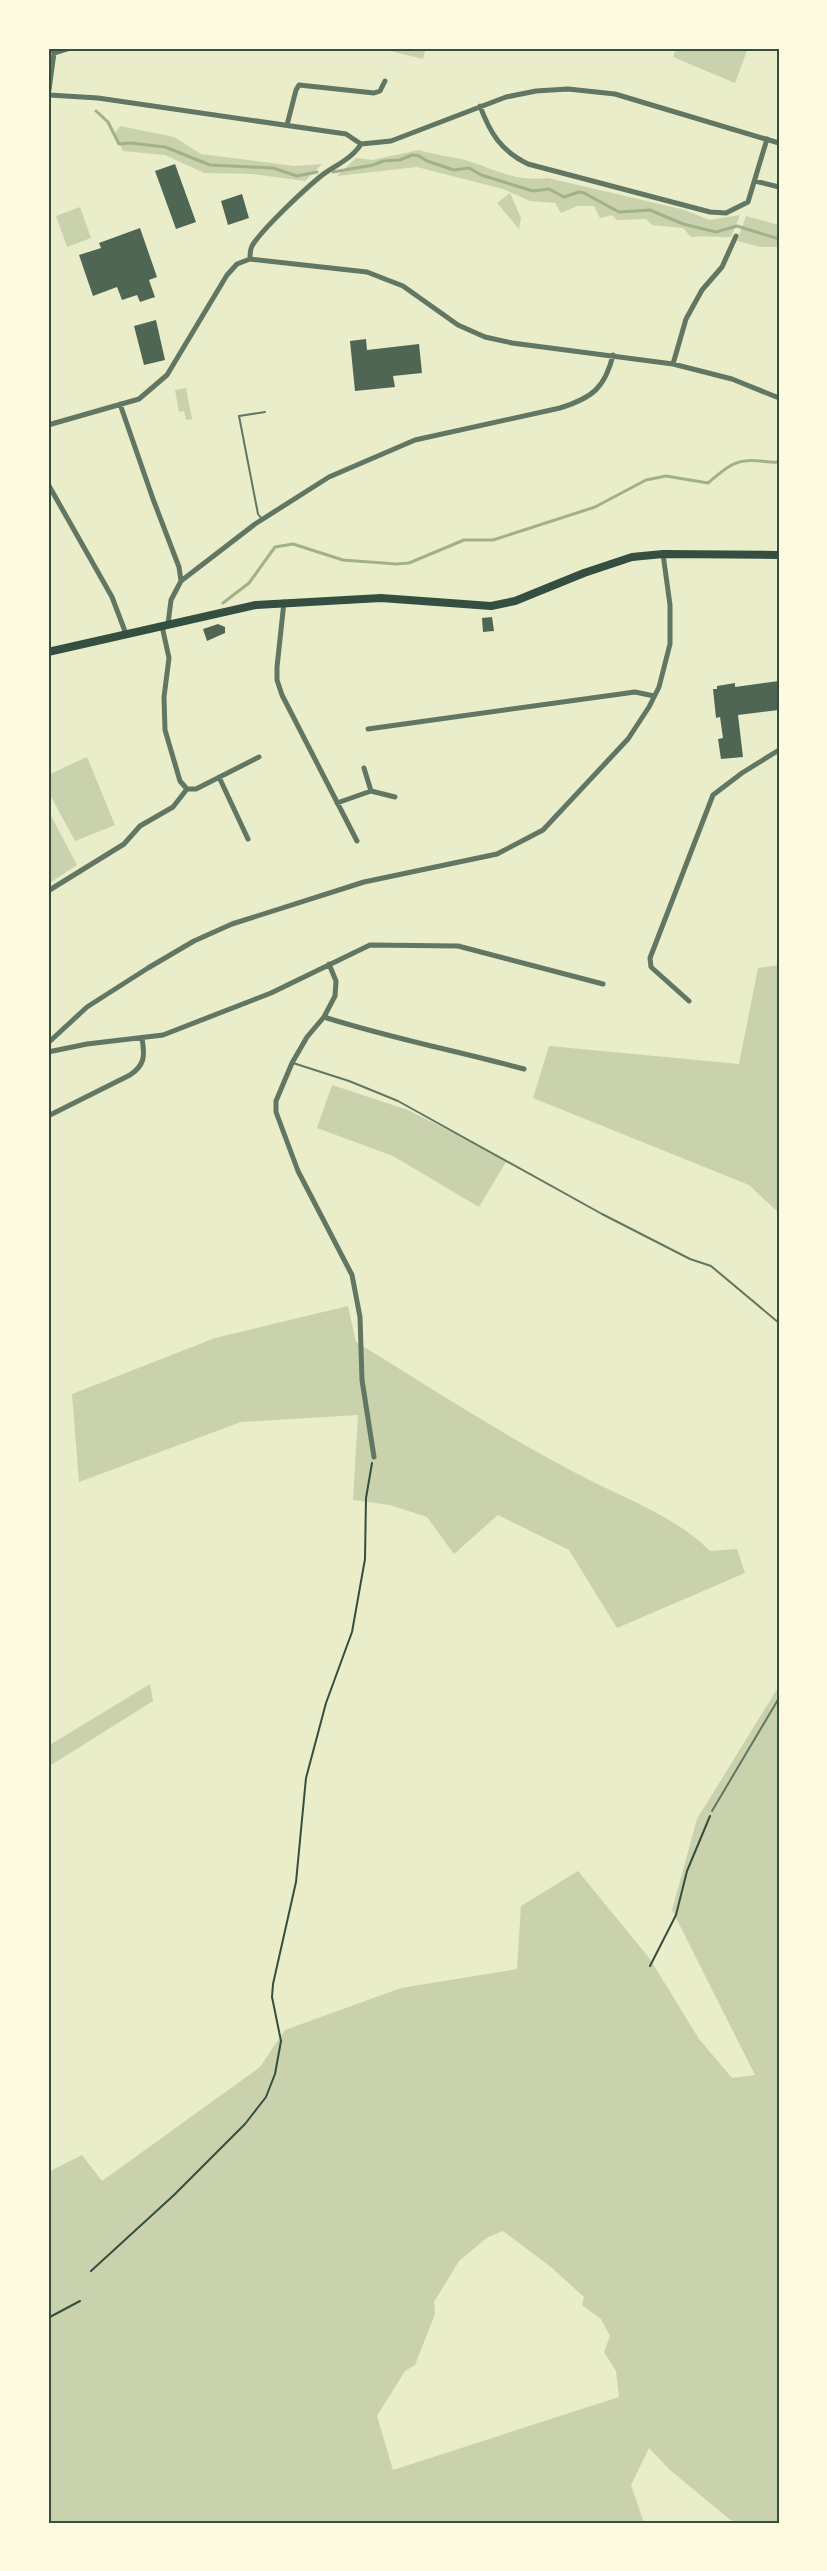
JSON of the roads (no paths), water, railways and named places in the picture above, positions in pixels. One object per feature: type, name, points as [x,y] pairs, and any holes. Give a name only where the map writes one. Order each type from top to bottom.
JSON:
[{"type":"main road","points":[[48,652],[256,605],[381,598],[491,606],[521,599],[611,563],[632,557],[663,554],[779,555]]},
{"type":"street","points":[[70,48],[53,51],[48,96],[98,98],[346,134],[361,144],[391,141],[506,97],[536,91],[568,89],[596,91],[779,143]]},
{"type":"street","points":[[287,126],[299,85],[374,93],[383,88],[385,81]]},
{"type":"street","points":[[480,106],[489,128],[505,150],[520,160],[537,167],[719,213],[746,204],[750,198],[766,140]]},
{"type":"street","points":[[250,259],[250,251],[256,240],[320,177],[350,156],[361,144]]},
{"type":"street","points":[[755,181],[779,187]]},
{"type":"street","points":[[673,364],[686,319],[702,290],[722,267],[736,236]]},
{"type":"street","points":[[48,425],[139,399],[167,375],[227,275],[237,264],[250,259],[367,272],[394,281],[458,325],[485,337],[512,343],[673,364],[732,379],[779,398]]},
{"type":"street","points":[[259,757],[196,789],[187,789],[180,781],[165,730],[164,697],[169,658],[165,625],[171,600],[181,581],[262,519],[329,477],[415,440],[583,401],[603,381],[613,355]]},
{"type":"street","points":[[120,404],[153,499],[180,567],[181,581]]},
{"type":"street","points":[[48,484],[112,597],[126,634]]},
{"type":"street","points":[[48,1043],[87,1007],[194,941],[232,924],[364,882],[497,854],[543,830],[628,739],[654,696],[664,671],[670,644],[670,605],[663,554]]},
{"type":"street","points":[[284,602],[277,680],[282,695],[357,841]]},
{"type":"street","points":[[368,729],[634,692],[654,696]]},
{"type":"street","points":[[689,1001],[651,967],[650,958],[713,795],[742,773],[779,750]]},
{"type":"street","points":[[364,768],[371,791]]},
{"type":"street","points":[[219,777],[248,838]]},
{"type":"street","points":[[48,891],[124,844],[140,826],[173,807],[187,789]]},
{"type":"street","points":[[337,803],[371,791],[395,797]]},
{"type":"street","points":[[48,1052],[87,1044],[163,1035],[210,1018],[370,945],[458,946],[603,984]]},
{"type":"street","points":[[329,964],[336,981],[335,996],[324,1017],[307,1037],[292,1063],[276,1101],[276,1112],[298,1171],[352,1275],[360,1317],[362,1380],[374,1457]]},
{"type":"street","points":[[324,1017],[379,1034],[443,1047],[525,1069]]},
{"type":"street","points":[[48,1116],[141,1068],[145,1057],[142,1038]]},
{"type":"lane","points":[[262,519],[258,514],[239,416],[265,412]]},
{"type":"lane","points":[[292,1063],[349,1081],[398,1101],[602,1214],[690,1259],[711,1266],[779,1323]]},
{"type":"lane","points":[[712,1811],[779,1698]]},
{"type":"waterway","points":[[96,111],[108,122],[119,144],[165,147],[210,165],[273,168],[297,176],[317,172]]},
{"type":"waterway","points":[[333,172],[383,161],[400,160],[412,155],[419,156],[454,170],[469,168],[481,175],[533,191],[549,189],[564,197],[579,192],[584,193],[619,212],[650,210],[683,224],[716,232],[737,226],[779,239]]},
{"type":"waterway","points":[[223,603],[249,583],[275,547],[293,544],[343,560],[409,563],[464,540],[493,540],[595,507],[646,480],[666,476],[708,483],[725,469],[740,462],[753,460],[779,462]]}]
